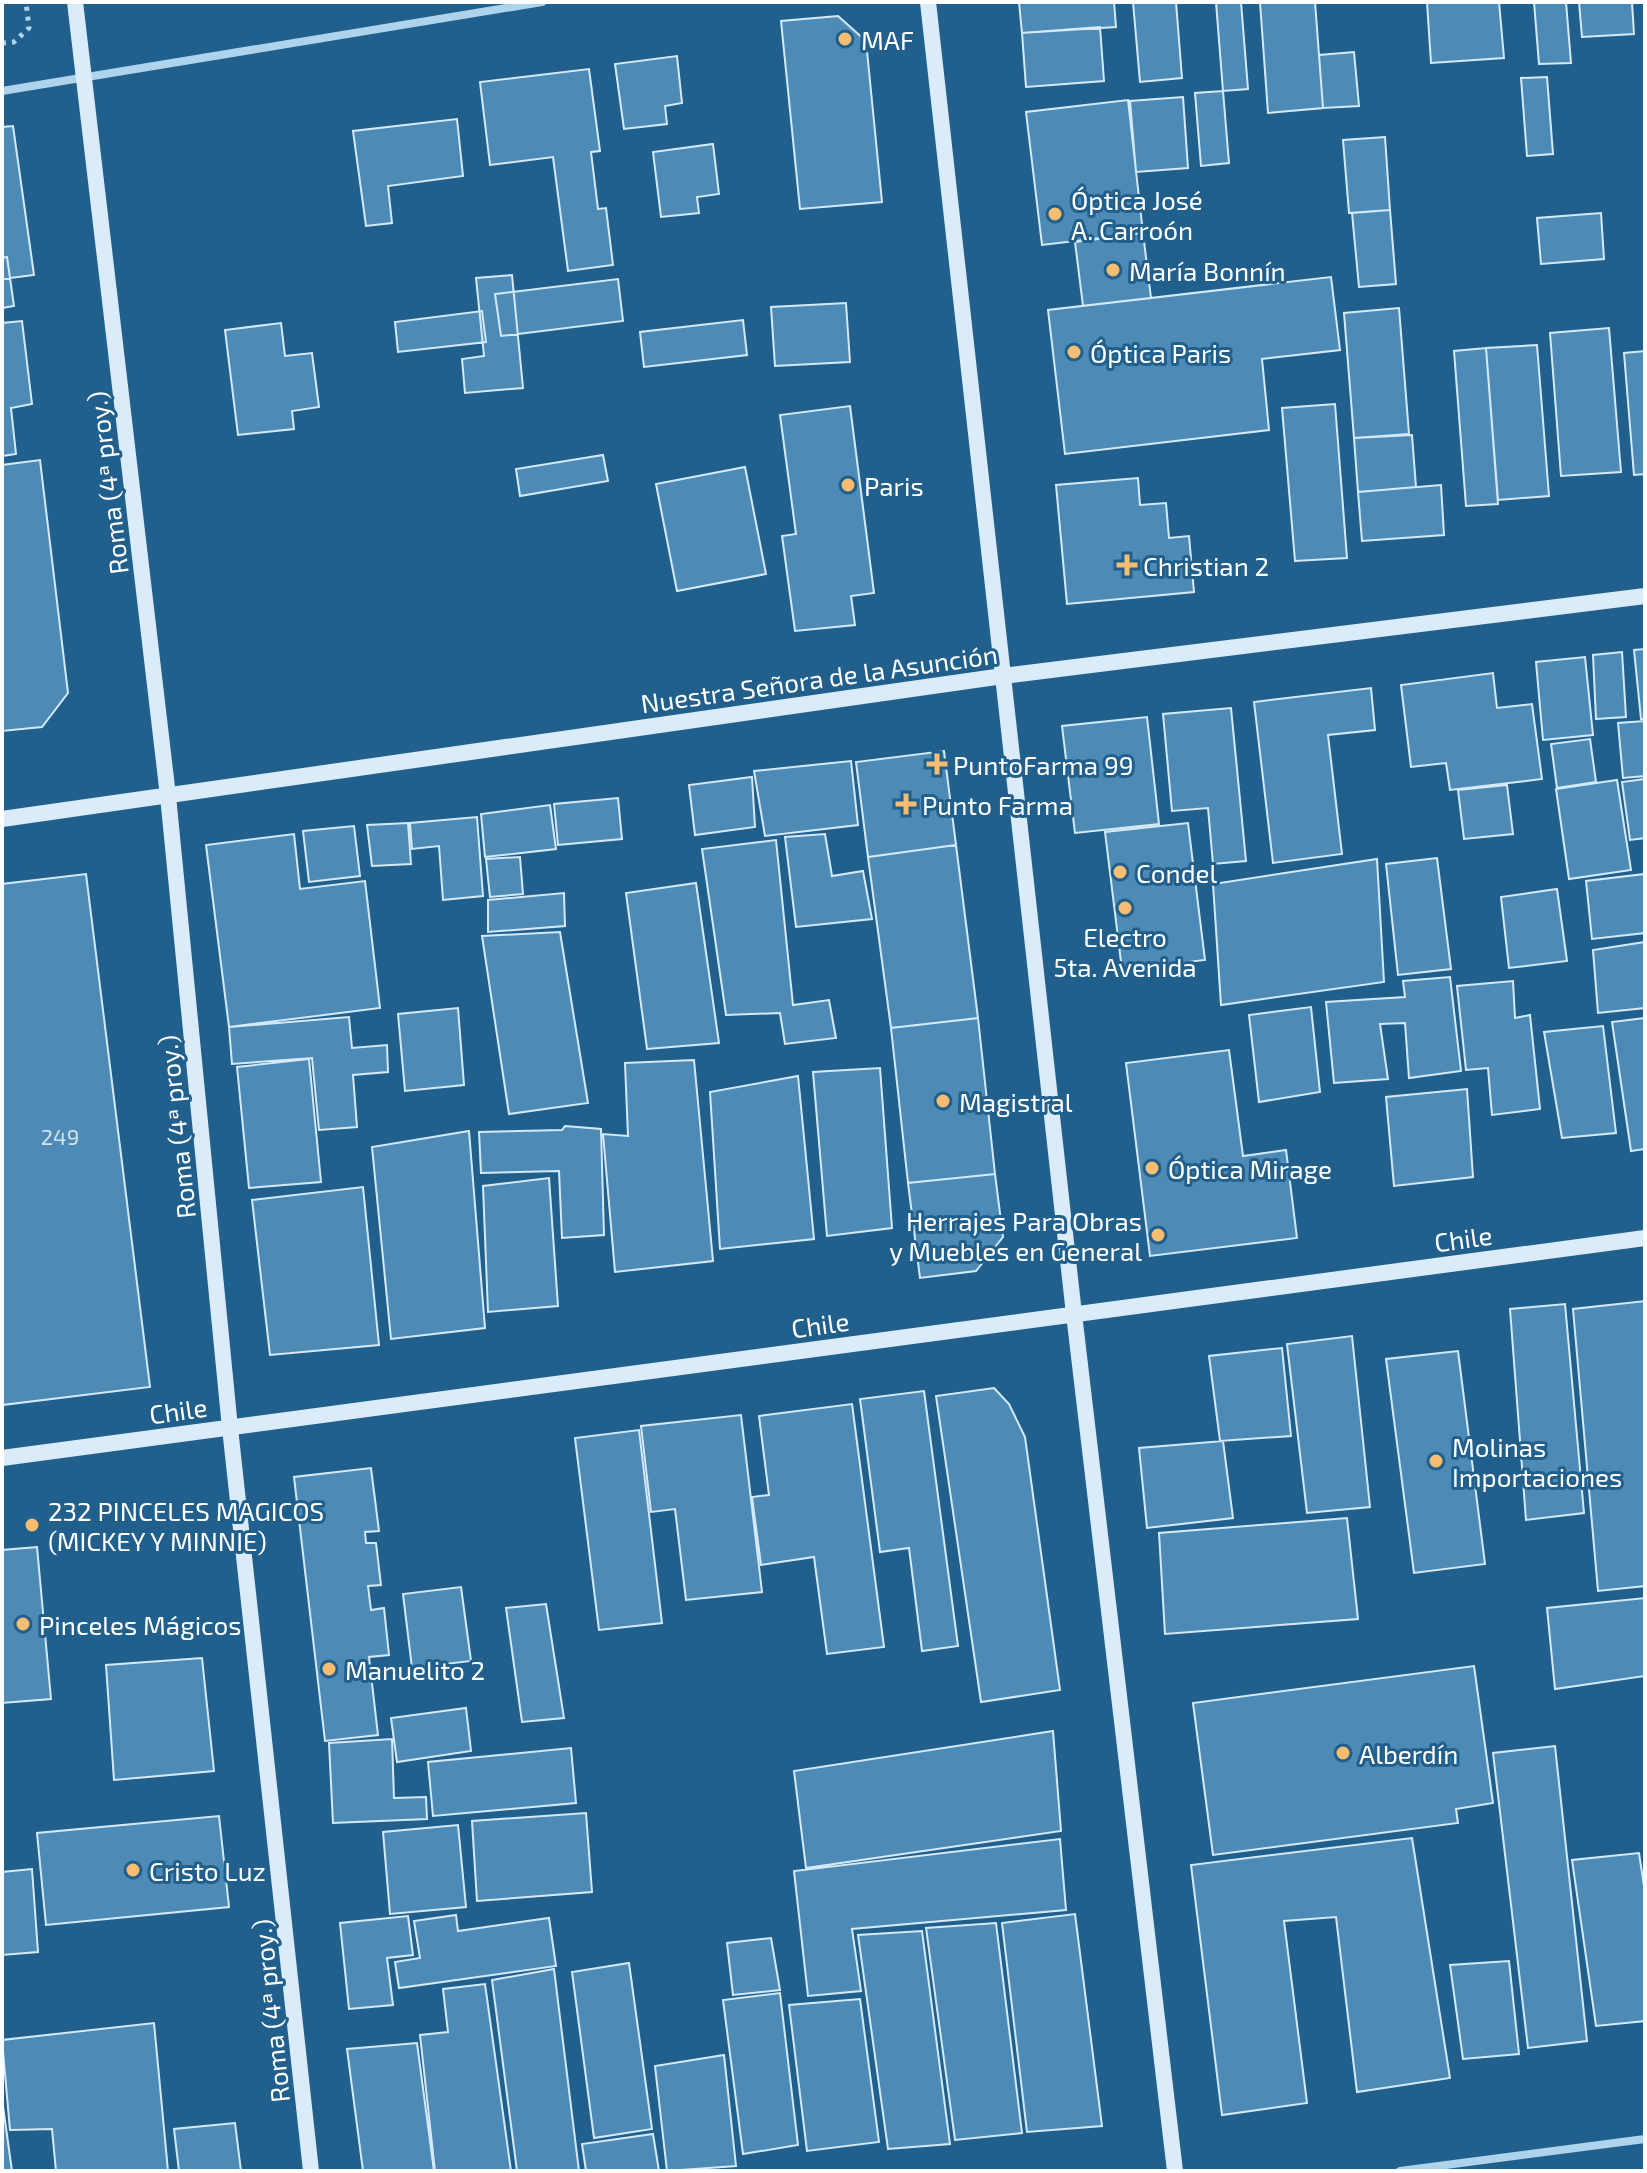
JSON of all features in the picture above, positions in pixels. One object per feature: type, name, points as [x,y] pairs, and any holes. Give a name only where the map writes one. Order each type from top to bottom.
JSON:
[{"type":"street","name":"Roma (4ª proy.)","points":[[75,2],[168,796],[230,1428],[311,2171]]},
{"type":"street","points":[[2,91],[542,2]]},
{"type":"street","points":[[928,2],[1074,1314],[1175,2171]]},
{"type":"street","name":"Nuestra Señora de la Asunción","points":[[2,819],[1003,676],[1645,596]]},
{"type":"street","name":"Chile","points":[[2,1458],[1645,1238]]},
{"type":"street","points":[[1400,2171],[1645,2139]]},
{"type":"path","points":[[2,43],[14,42],[29,28],[26,2]]},
{"type":"building","points":[[1019,2],[1114,2],[1116,27],[1022,33]]},
{"type":"building","points":[[1133,2],[1176,2],[1182,78],[1140,82]]},
{"type":"building","points":[[1216,2],[1241,2],[1248,89],[1223,91]]},
{"type":"building","points":[[1260,2],[1315,2],[1323,108],[1268,113]]},
{"type":"building","points":[[1427,2],[1499,2],[1504,58],[1431,63]]},
{"type":"building","points":[[1534,2],[1566,2],[1571,63],[1539,64]]},
{"type":"building","points":[[1579,2],[1632,2],[1634,34],[1582,37]]},
{"type":"building","points":[[838,16],[866,41],[882,202],[800,209],[781,21]]},
{"type":"building","points":[[1100,27],[1104,81],[1026,87],[1022,33]]},
{"type":"building","points":[[1354,52],[1359,106],[1323,108],[1319,55]]},
{"type":"building","points":[[677,56],[682,103],[665,106],[667,124],[624,129],[615,64]]},
{"type":"building","points":[[589,69],[600,151],[591,152],[598,209],[606,208],[613,265],[568,271],[553,157],[490,165],[480,82]]},
{"type":"building","points":[[1547,77],[1553,154],[1527,156],[1521,78]]},
{"type":"building","points":[[1223,91],[1229,163],[1201,166],[1195,93]]},
{"type":"building","points":[[1183,97],[1188,168],[1136,172],[1130,101]]},
{"type":"building","points":[[1128,100],[1143,233],[1042,245],[1026,112]]},
{"type":"building","points":[[457,119],[463,176],[388,186],[392,223],[366,226],[353,131]]},
{"type":"building","points":[[13,126],[34,275],[2,279],[2,127]]},
{"type":"building","points":[[1385,137],[1390,210],[1349,213],[1343,140]]},
{"type":"building","points":[[713,144],[719,194],[697,197],[699,213],[661,217],[653,152]]},
{"type":"building","points":[[1390,210],[1396,284],[1359,287],[1352,213]]},
{"type":"building","points":[[1601,213],[1604,259],[1541,264],[1537,218]]},
{"type":"building","name":"María Bonnín","points":[[1143,233],[1151,298],[1083,306],[1075,242]]},
{"type":"building","points":[[7,257],[14,306],[2,308],[2,258]]},
{"type":"building","points":[[512,275],[523,388],[465,393],[462,359],[484,356],[476,278]]},
{"type":"building","points":[[1331,277],[1340,350],[1262,359],[1269,430],[1065,454],[1048,310]]},
{"type":"building","points":[[618,279],[623,321],[501,336],[495,294]]},
{"type":"building","points":[[846,303],[850,362],[775,366],[771,307]]},
{"type":"building","points":[[1399,308],[1409,434],[1354,438],[1344,313]]},
{"type":"building","points":[[482,311],[486,342],[398,352],[395,322]]},
{"type":"building","points":[[743,320],[747,355],[644,367],[640,332]]},
{"type":"building","points":[[22,321],[32,404],[11,408],[16,454],[2,456],[2,323]]},
{"type":"building","points":[[281,323],[285,356],[312,353],[319,407],[292,411],[294,429],[238,435],[225,330]]},
{"type":"building","points":[[1609,328],[1621,472],[1561,476],[1550,333]]},
{"type":"building","points":[[1537,345],[1549,496],[1498,500],[1486,348]]},
{"type":"building","points":[[1486,348],[1498,504],[1466,506],[1454,351]]},
{"type":"building","points":[[1645,351],[1645,474],[1634,475],[1624,353]]},
{"type":"building","points":[[1335,404],[1347,558],[1295,561],[1282,408]]},
{"type":"building","points":[[850,406],[874,593],[851,596],[855,625],[795,631],[782,536],[796,534],[780,415]]},
{"type":"building","points":[[1412,435],[1416,487],[1358,492],[1354,438]]},
{"type":"building","points":[[603,455],[608,481],[520,496],[516,469]]},
{"type":"building","points":[[40,460],[68,693],[42,727],[2,731],[2,465]]},
{"type":"building","points":[[745,467],[766,574],[677,591],[656,484]]},
{"type":"building","name":"Christian 2","points":[[1138,478],[1140,505],[1166,503],[1169,538],[1189,536],[1194,592],[1067,604],[1056,485]]},
{"type":"building","points":[[1441,485],[1444,535],[1362,541],[1358,492]]},
{"type":"building","points":[[1645,649],[1645,719],[1641,719],[1634,650]]},
{"type":"building","points":[[1622,652],[1626,717],[1596,719],[1593,655]]},
{"type":"building","points":[[1585,657],[1593,735],[1543,740],[1536,662]]},
{"type":"building","points":[[1493,673],[1497,708],[1532,704],[1542,779],[1450,790],[1446,763],[1411,767],[1401,685]]},
{"type":"building","points":[[1371,688],[1375,730],[1328,735],[1342,854],[1273,863],[1254,702]]},
{"type":"building","points":[[1231,708],[1246,861],[1213,864],[1208,808],[1172,811],[1163,714]]},
{"type":"building","points":[[1147,717],[1159,824],[1075,833],[1062,726]]},
{"type":"building","points":[[1645,721],[1645,776],[1623,778],[1618,723]]},
{"type":"building","points":[[1590,739],[1596,782],[1557,788],[1551,744]]},
{"type":"building","name":"Punto Farma","points":[[944,751],[956,845],[868,857],[856,762]]},
{"type":"building","points":[[851,761],[858,825],[765,836],[754,771]]},
{"type":"building","points":[[752,777],[755,827],[695,835],[689,785]]},
{"type":"building","points":[[1645,779],[1645,838],[1630,840],[1622,782]]},
{"type":"building","points":[[1617,780],[1631,870],[1569,879],[1556,789]]},
{"type":"building","points":[[1507,785],[1513,834],[1464,839],[1458,790]]},
{"type":"building","points":[[618,798],[622,839],[558,845],[554,804]]},
{"type":"building","points":[[550,805],[556,849],[485,857],[481,814]]},
{"type":"building","points":[[477,817],[483,896],[443,900],[439,846],[412,849],[410,823]]},
{"type":"building","points":[[408,823],[411,864],[372,866],[367,825]]},
{"type":"building","points":[[1188,823],[1205,960],[1122,970],[1105,832]]},
{"type":"building","points":[[354,826],[360,876],[309,882],[303,831]]},
{"type":"building","points":[[294,834],[300,889],[365,881],[380,1008],[229,1027],[206,845]]},
{"type":"building","points":[[825,834],[832,876],[863,871],[872,919],[796,927],[785,837]]},
{"type":"building","points":[[776,840],[793,1005],[829,1000],[836,1038],[785,1044],[780,1013],[726,1015],[702,849]]},
{"type":"building","points":[[956,845],[978,1018],[891,1028],[868,857]]},
{"type":"building","points":[[520,857],[523,894],[490,897],[486,859]]},
{"type":"building","points":[[1437,858],[1451,969],[1398,975],[1386,864]]},
{"type":"building","points":[[1377,859],[1384,982],[1221,1005],[1213,884]]},
{"type":"building","points":[[86,874],[150,1387],[2,1405],[2,884]]},
{"type":"building","points":[[1645,874],[1645,933],[1592,939],[1586,881]]},
{"type":"building","points":[[696,883],[719,1043],[647,1049],[626,893]]},
{"type":"building","points":[[1557,889],[1567,961],[1509,968],[1501,897]]},
{"type":"building","points":[[564,893],[565,926],[488,932],[488,900]]},
{"type":"building","points":[[560,932],[588,1103],[509,1114],[482,936]]},
{"type":"building","points":[[1645,942],[1645,1008],[1598,1013],[1593,950]]},
{"type":"building","points":[[1450,977],[1461,1071],[1409,1078],[1405,1023],[1380,1024],[1388,1079],[1334,1083],[1326,1002],[1405,997],[1403,981]]},
{"type":"building","points":[[1513,981],[1515,1018],[1530,1015],[1540,1109],[1492,1115],[1488,1068],[1466,1070],[1457,986]]},
{"type":"building","points":[[1311,1007],[1320,1092],[1259,1102],[1249,1015]]},
{"type":"building","points":[[458,1008],[464,1085],[405,1091],[398,1014]]},
{"type":"building","points":[[349,1017],[352,1048],[387,1045],[388,1072],[353,1075],[357,1127],[319,1130],[312,1058],[232,1064],[229,1027]]},
{"type":"building","name":"Magistral","points":[[978,1018],[995,1174],[908,1183],[891,1028]]},
{"type":"building","points":[[1645,1018],[1645,1149],[1631,1151],[1612,1022]]},
{"type":"building","points":[[1603,1026],[1616,1133],[1562,1138],[1544,1032]]},
{"type":"building","points":[[1229,1050],[1243,1156],[1286,1150],[1297,1238],[1150,1256],[1126,1063]]},
{"type":"building","points":[[309,1059],[321,1182],[249,1188],[237,1067]]},
{"type":"building","points":[[694,1060],[713,1261],[615,1272],[603,1134],[628,1136],[625,1063]]},
{"type":"building","points":[[880,1068],[892,1228],[827,1236],[813,1072]]},
{"type":"building","points":[[798,1076],[814,1239],[720,1249],[710,1092]]},
{"type":"building","points":[[1467,1089],[1473,1177],[1394,1186],[1386,1097]]},
{"type":"building","points":[[565,1126],[601,1129],[604,1235],[562,1238],[559,1171],[481,1173],[479,1132],[562,1130]]},
{"type":"building","points":[[469,1131],[485,1328],[391,1339],[372,1147]]},
{"type":"building","points":[[995,1174],[1003,1237],[976,1271],[920,1278],[908,1183]]},
{"type":"building","points":[[549,1178],[558,1306],[488,1312],[483,1186]]},
{"type":"building","points":[[363,1187],[379,1345],[270,1355],[252,1200]]},
{"type":"building","points":[[1645,1301],[1645,1586],[1598,1591],[1573,1309]]},
{"type":"building","points":[[1565,1304],[1584,1513],[1526,1520],[1510,1309]]},
{"type":"building","points":[[1352,1336],[1370,1507],[1307,1513],[1287,1344]]},
{"type":"building","points":[[1282,1348],[1291,1436],[1220,1441],[1209,1356]]},
{"type":"building","name":"Molinas Importaciones","points":[[1458,1351],[1485,1564],[1414,1573],[1386,1359]]},
{"type":"building","points":[[994,1388],[1009,1404],[1025,1437],[1060,1690],[981,1702],[936,1396]]},
{"type":"building","points":[[924,1391],[958,1646],[922,1651],[909,1548],[880,1552],[860,1399]]},
{"type":"building","points":[[852,1404],[884,1647],[827,1654],[814,1557],[761,1565],[752,1497],[769,1495],[759,1416]]},
{"type":"building","points":[[741,1415],[762,1592],[686,1600],[675,1509],[651,1512],[641,1426]]},
{"type":"building","points":[[639,1430],[662,1623],[599,1630],[575,1438]]},
{"type":"building","points":[[1223,1441],[1233,1518],[1147,1528],[1139,1448]]},
{"type":"building","points":[[371,1468],[379,1531],[365,1532],[366,1543],[376,1543],[381,1585],[368,1586],[371,1610],[384,1608],[389,1655],[369,1657],[378,1735],[325,1741],[294,1477]]},
{"type":"building","points":[[1347,1518],[1358,1619],[1165,1634],[1159,1533]]},
{"type":"building","name":"Pinceles Mágicos","points":[[37,1547],[51,1699],[2,1703],[2,1550]]},
{"type":"building","points":[[461,1587],[471,1661],[412,1668],[403,1594]]},
{"type":"building","points":[[1645,1598],[1645,1676],[1555,1689],[1547,1608]]},
{"type":"building","points":[[546,1604],[564,1718],[522,1722],[506,1608]]},
{"type":"building","points":[[202,1658],[214,1771],[114,1780],[106,1665]]},
{"type":"building","name":"Alberdín","points":[[1474,1666],[1493,1803],[1456,1809],[1458,1823],[1213,1855],[1193,1703]]},
{"type":"building","points":[[466,1708],[471,1751],[397,1762],[391,1718]]},
{"type":"building","points":[[1053,1731],[1061,1831],[806,1868],[794,1771]]},
{"type":"building","points":[[392,1739],[394,1798],[426,1797],[427,1819],[333,1823],[329,1743]]},
{"type":"building","points":[[1555,1746],[1587,2041],[1528,2048],[1493,1753]]},
{"type":"building","points":[[571,1748],[576,1803],[433,1816],[428,1762]]},
{"type":"building","points":[[586,1813],[592,1892],[477,1901],[472,1821]]},
{"type":"building","name":"Cristo Luz","points":[[219,1816],[229,1907],[46,1925],[37,1833]]},
{"type":"building","points":[[458,1825],[466,1907],[390,1914],[383,1832]]},
{"type":"building","points":[[1412,1838],[1450,2078],[1357,2092],[1336,1917],[1284,1921],[1307,2103],[1222,2115],[1191,1865]]},
{"type":"building","points":[[1060,1839],[1066,1910],[852,1929],[861,1991],[808,1996],[794,1871]]},
{"type":"building","points":[[1639,1853],[1645,1893],[1645,2021],[1596,2026],[1572,1860]]},
{"type":"building","points":[[32,1869],[38,1952],[2,1955],[2,1872]]},
{"type":"building","points":[[1075,1914],[1102,2126],[1027,2132],[1002,1923]]},
{"type":"building","points":[[456,1915],[458,1931],[549,1918],[556,1966],[399,1988],[395,1962],[420,1958],[414,1921]]},
{"type":"building","points":[[408,1916],[413,1955],[387,1958],[393,2005],[349,2009],[340,1923]]},
{"type":"building","points":[[996,1923],[1022,2133],[955,2140],[926,1928]]},
{"type":"building","points":[[922,1931],[950,2144],[888,2149],[858,1935]]},
{"type":"building","points":[[771,1938],[780,1990],[733,1995],[727,1943]]},
{"type":"building","points":[[1509,1961],[1519,2054],[1463,2059],[1450,1965]]},
{"type":"building","points":[[629,1963],[652,2129],[594,2138],[572,1972]]},
{"type":"building","points":[[554,1969],[579,2171],[517,2171],[492,1980]]},
{"type":"building","points":[[485,1984],[511,2171],[435,2171],[420,2035],[448,2032],[443,1989]]},
{"type":"building","points":[[780,1993],[798,2145],[743,2154],[723,2000]]},
{"type":"building","points":[[860,1999],[879,2142],[807,2151],[789,2005]]},
{"type":"building","points":[[154,2023],[168,2171],[56,2171],[52,2129],[10,2130],[2,2040]]},
{"type":"building","points":[[417,2043],[434,2171],[363,2171],[347,2049]]},
{"type":"building","points":[[724,2055],[736,2166],[667,2171],[655,2066]]},
{"type":"building","points":[[2,2099],[12,2171],[2,2171]]},
{"type":"building","points":[[235,2123],[241,2171],[179,2171],[174,2129]]},
{"type":"building","points":[[653,2134],[659,2171],[586,2171],[582,2144]]},
{"type":"place","name":"MAF","points":[[845,39]]},
{"type":"place","name":"Óptica José A. Carroón","points":[[1055,214]]},
{"type":"place","name":"María Bonnín","points":[[1113,270]]},
{"type":"place","name":"Óptica Paris","points":[[1074,352]]},
{"type":"place","name":"Paris","points":[[848,485]]},
{"type":"place","name":"Christian 2","points":[[1127,565]]},
{"type":"place","name":"PuntoFarma 99","points":[[937,764]]},
{"type":"place","name":"Punto Farma","points":[[906,804]]},
{"type":"place","name":"Condel","points":[[1120,872]]},
{"type":"place","name":"Electro 5ta. Avenida","points":[[1125,908]]},
{"type":"place","name":"Magistral","points":[[943,1101]]},
{"type":"place","name":"Óptica Mirage","points":[[1152,1168]]},
{"type":"place","name":"Herrajes Para Obras y Muebles en General","points":[[1158,1235]]},
{"type":"place","name":"Molinas Importaciones","points":[[1436,1461]]},
{"type":"place","name":"232 PINCELES MAGICOS (MICKEY Y MINNIE)","points":[[32,1525]]},
{"type":"place","name":"Pinceles Mágicos","points":[[23,1624]]},
{"type":"place","name":"Manuelito 2","points":[[329,1669]]},
{"type":"place","name":"Alberdín","points":[[1343,1753]]},
{"type":"place","name":"Cristo Luz","points":[[133,1870]]}]
